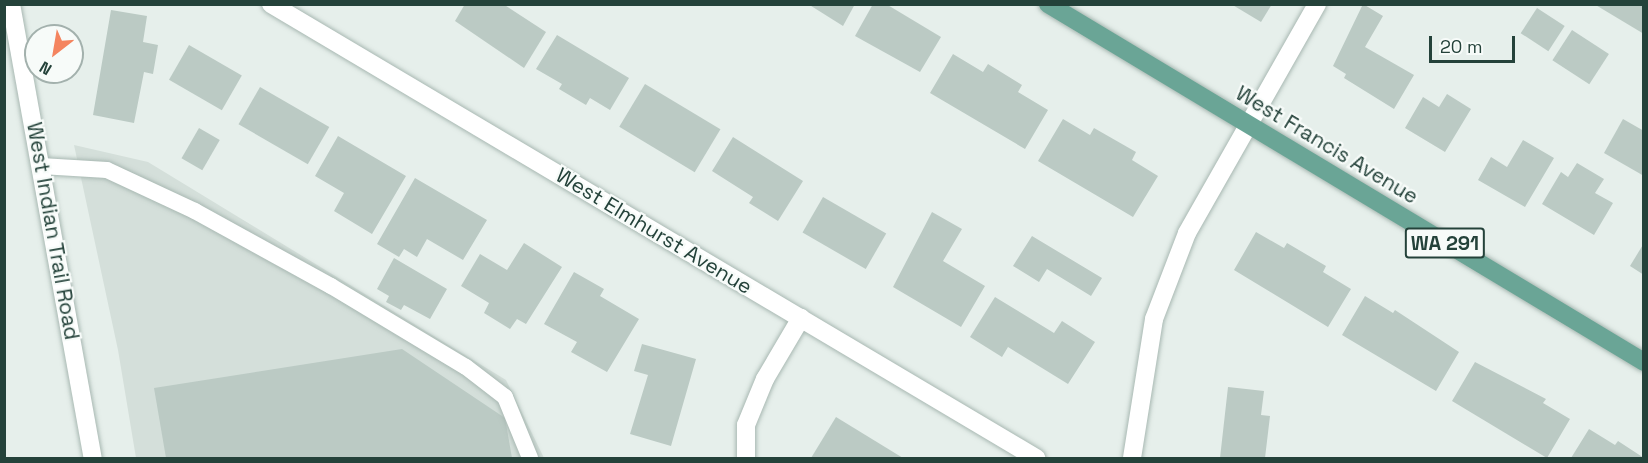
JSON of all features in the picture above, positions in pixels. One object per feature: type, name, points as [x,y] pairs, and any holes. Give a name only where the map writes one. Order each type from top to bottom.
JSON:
[{"type":"main road","name":"West Francis Avenue","points":[[1048,4],[1644,362]]},
{"type":"street","name":"West Indian Trail Road","points":[[11,4],[93,459]]},
{"type":"street","name":"West Elmhurst Avenue","points":[[271,4],[1036,459]]},
{"type":"street","points":[[1132,459],[1154,320],[1187,233],[1247,123],[1317,4]]},
{"type":"street","points":[[746,459],[746,425],[765,378],[801,318]]},
{"type":"lane","points":[[41,166],[107,170],[195,211],[331,286],[466,367],[505,397],[530,459]]},
{"type":"shaded area","points":[[74,145],[148,162],[506,380],[544,458],[136,458],[118,350]]},
{"type":"building","points":[[465,4],[503,4],[546,32],[524,68],[455,21]]},
{"type":"building","points":[[808,4],[855,4],[843,26]]},
{"type":"building","points":[[873,4],[886,4],[941,37],[920,72],[855,36]]},
{"type":"building","points":[[1231,4],[1272,4],[1261,22]]},
{"type":"building","points":[[1363,4],[1383,16],[1365,47],[1414,75],[1394,109],[1344,78],[1346,74],[1333,66]]},
{"type":"building","points":[[1594,4],[1644,4],[1644,34]]},
{"type":"building","points":[[1537,8],[1565,26],[1548,51],[1521,33]]},
{"type":"building","points":[[111,10],[147,16],[143,42],[158,45],[153,74],[144,72],[134,123],[93,115]]},
{"type":"building","points":[[1572,30],[1609,54],[1589,84],[1552,60]]},
{"type":"building","points":[[557,35],[629,78],[610,110],[590,98],[586,105],[559,89],[562,84],[536,69]]},
{"type":"building","points":[[189,45],[242,76],[222,110],[169,80]]},
{"type":"building","points":[[953,54],[983,72],[988,64],[1022,85],[1018,92],[1048,110],[1025,149],[930,93]]},
{"type":"building","points":[[645,84],[720,129],[695,172],[619,127]]},
{"type":"building","points":[[260,87],[329,127],[308,164],[238,124]]},
{"type":"building","points":[[1447,94],[1471,109],[1445,152],[1405,128],[1423,97],[1439,107]]},
{"type":"building","points":[[1063,119],[1090,135],[1094,128],[1136,152],[1132,160],[1158,176],[1133,217],[1038,161]]},
{"type":"building","points":[[1623,119],[1644,131],[1644,176],[1604,153]]},
{"type":"building","points":[[199,128],[220,140],[202,170],[182,158]]},
{"type":"building","points":[[338,136],[406,176],[372,234],[334,211],[344,193],[315,176]]},
{"type":"building","points":[[733,137],[803,181],[778,221],[749,203],[753,197],[712,171]]},
{"type":"building","points":[[1523,140],[1554,158],[1525,207],[1478,180],[1491,157],[1507,167]]},
{"type":"building","points":[[1577,163],[1604,179],[1595,193],[1613,203],[1594,235],[1542,204],[1561,172],[1568,177]]},
{"type":"building","points":[[415,178],[487,220],[463,260],[427,239],[417,257],[404,249],[399,257],[377,244]]},
{"type":"building","points":[[823,197],[886,234],[866,269],[802,233]]},
{"type":"building","points":[[932,212],[962,229],[943,261],[985,286],[961,327],[893,287]]},
{"type":"building","points":[[1256,232],[1284,248],[1287,243],[1326,266],[1323,272],[1351,289],[1328,327],[1234,270]]},
{"type":"building","points":[[1032,236],[1102,278],[1091,296],[1047,269],[1039,282],[1013,266]]},
{"type":"building","points":[[524,243],[562,267],[526,324],[517,319],[510,329],[484,313],[489,303],[461,286],[480,254],[507,270]]},
{"type":"building","points":[[1644,243],[1644,275],[1630,266]]},
{"type":"building","points":[[394,258],[447,289],[430,319],[404,305],[401,310],[386,302],[389,296],[377,289]]},
{"type":"building","points":[[574,272],[604,289],[600,296],[639,319],[607,372],[571,352],[577,342],[544,324]]},
{"type":"building","points":[[1365,296],[1393,313],[1395,310],[1459,352],[1436,391],[1342,335]]},
{"type":"building","points":[[995,297],[1054,333],[1062,321],[1095,342],[1068,384],[1008,347],[1002,357],[970,337]]},
{"type":"building","points":[[642,344],[696,359],[671,446],[630,434],[648,375],[634,371]]},
{"type":"building","points":[[402,349],[505,418],[512,458],[166,458],[154,388]]},
{"type":"building","points":[[1475,362],[1546,399],[1543,403],[1570,419],[1547,458],[1452,401]]},
{"type":"building","points":[[1228,387],[1264,391],[1261,415],[1270,416],[1265,458],[1220,458]]},
{"type":"building","points":[[836,417],[903,458],[811,458]]},
{"type":"building","points":[[1589,429],[1615,445],[1618,441],[1644,458],[1571,458]]}]
